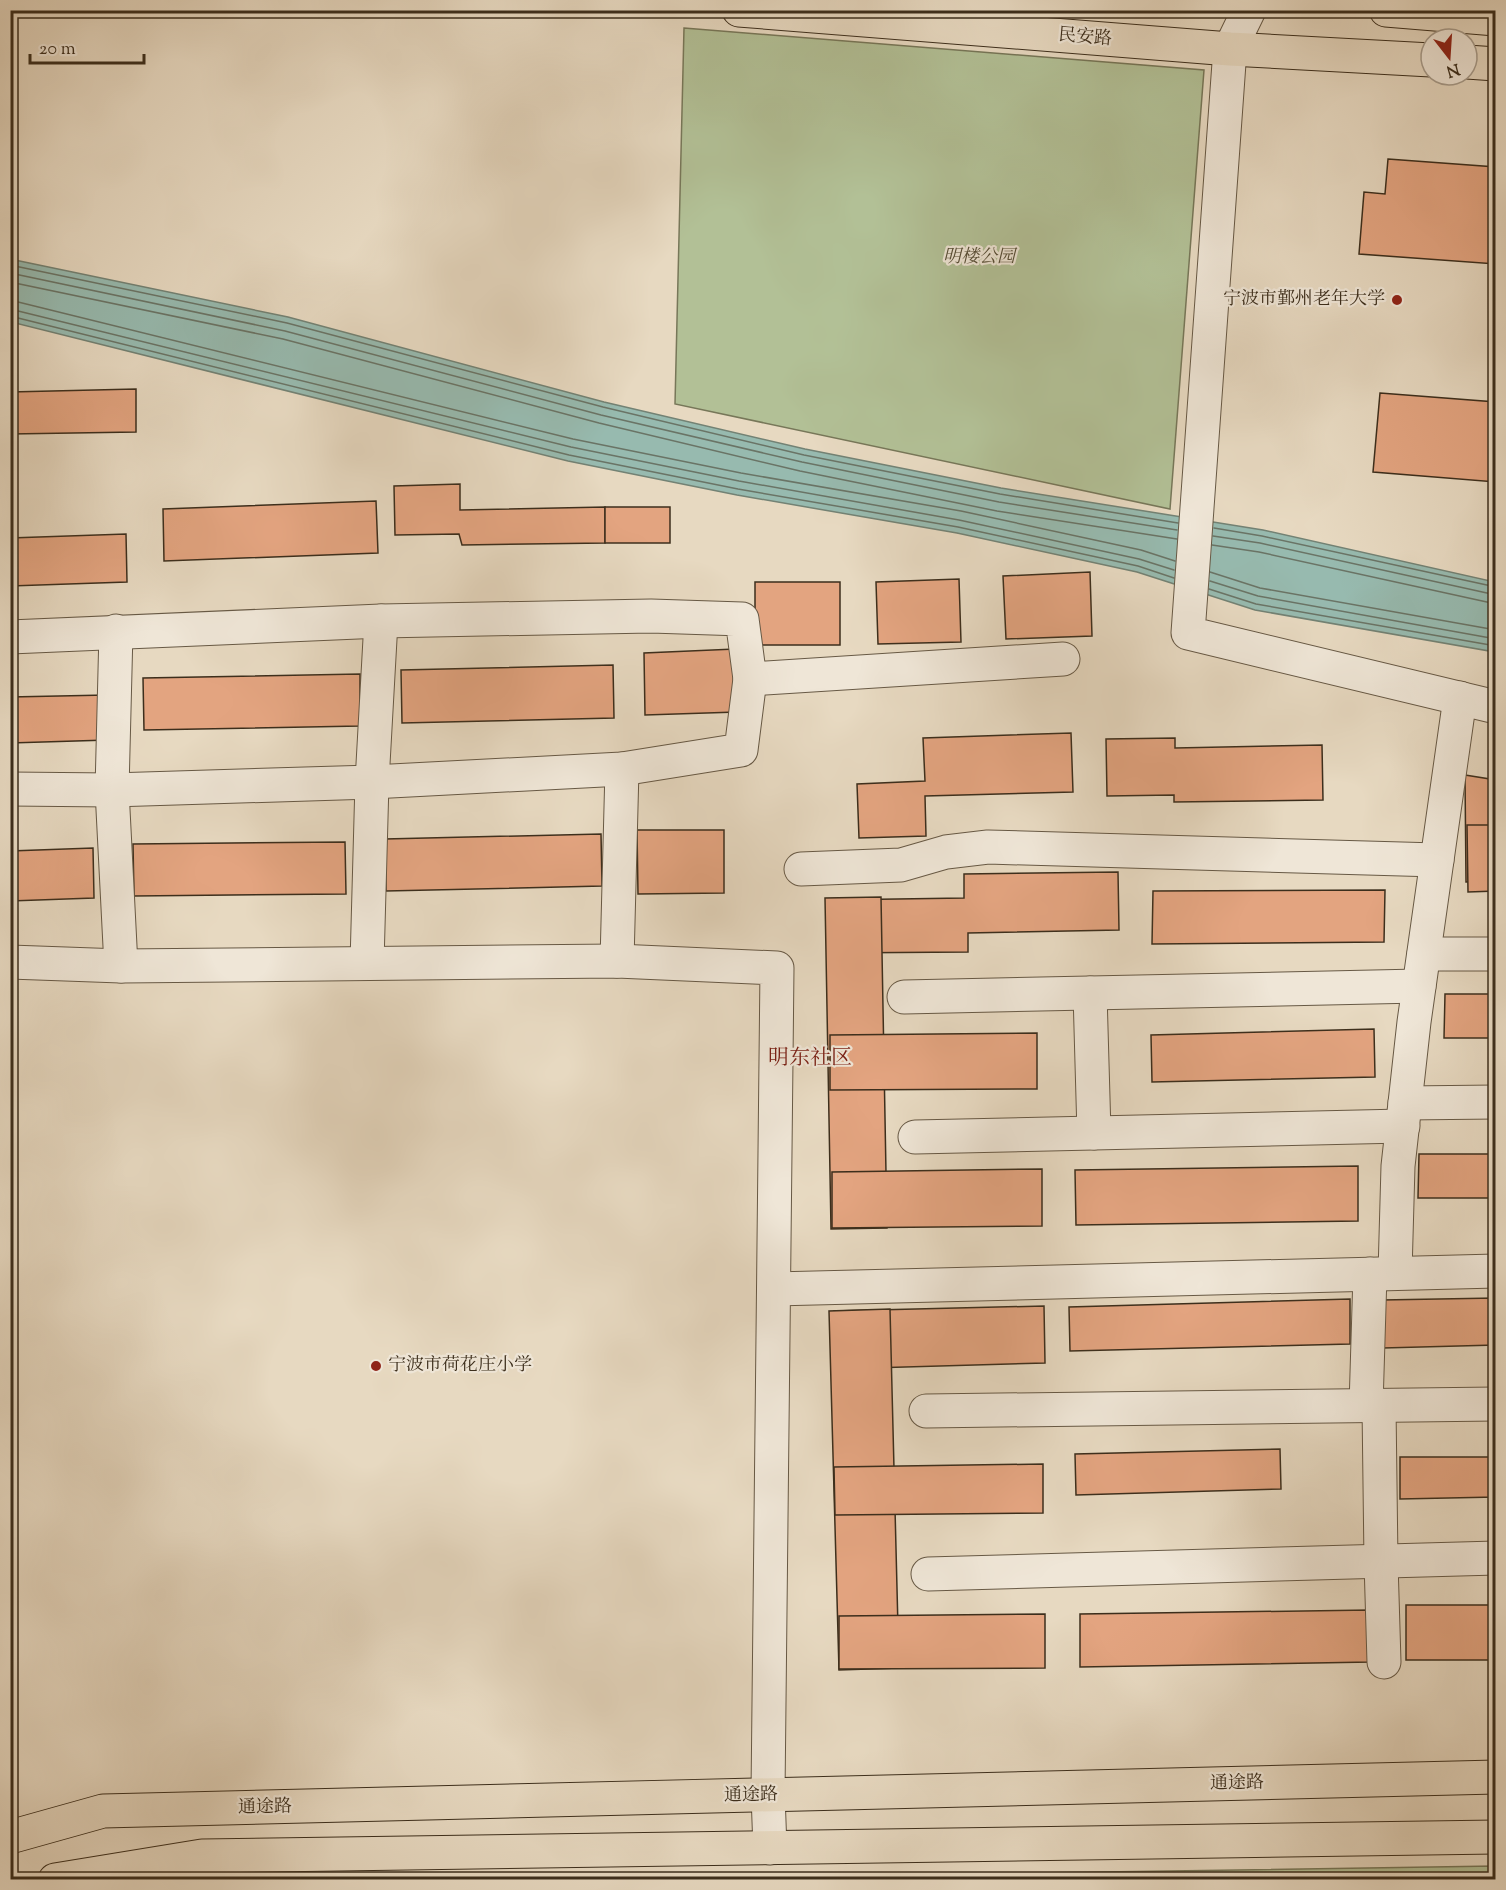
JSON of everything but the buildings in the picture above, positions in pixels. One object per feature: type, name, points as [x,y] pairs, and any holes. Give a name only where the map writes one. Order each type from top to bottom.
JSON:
[{"type":"main road","name":"民安路","points":[[739,10],[1230,49],[1419,59]]},
{"type":"main road","points":[[1386,10],[1496,19]]},
{"type":"main road","points":[[1479,63],[1496,64]]},
{"type":"main road","name":"通途路","points":[[10,1837],[103,1811],[1496,1777]]},
{"type":"main road","points":[[55,1880],[202,1856],[1496,1837]]},
{"type":"street","points":[[1249,10],[1230,49],[1188,633],[1496,707]]},
{"type":"street","points":[[10,637],[381,621],[651,616],[742,619],[750,679],[741,750],[622,769],[372,782],[112,790],[10,789]]},
{"type":"street","points":[[367,963],[372,782],[381,621]]},
{"type":"street","points":[[116,631],[112,790],[121,966]]},
{"type":"street","points":[[750,679],[1063,659]]},
{"type":"street","points":[[1384,1662],[1373,1406],[1383,1274],[1419,986],[1460,698]]},
{"type":"street","points":[[617,961],[622,769]]},
{"type":"street","points":[[801,869],[900,865],[946,852],[988,847],[1437,860]]},
{"type":"street","points":[[1424,954],[1496,954]]},
{"type":"street","points":[[10,962],[121,966],[617,961],[777,968],[768,1796],[770,1848]]},
{"type":"street","points":[[904,997],[1419,986]]},
{"type":"street","points":[[1090,993],[1094,1133]]},
{"type":"street","points":[[915,1137],[1094,1133],[1404,1114],[1496,1102]]},
{"type":"street","points":[[774,1289],[1496,1271]]},
{"type":"street","points":[[926,1411],[1496,1404]]},
{"type":"street","points":[[928,1574],[1496,1558]]},
{"type":"green space","name":"明楼公园","points":[[684,28],[1204,70],[1170,509],[675,404]]},
{"type":"green space","points":[[1495,1866],[1495,1880],[639,1879]]},
{"type":"water","points":[[10,259],[288,317],[604,402],[805,449],[1001,488],[1263,530],[1495,582],[1495,652],[1255,610],[1137,572],[957,533],[737,495],[568,461],[11,322]]},
{"type":"place","name":"宁波市鄞州老年大学","points":[[1397,300]]},
{"type":"place","name":"宁波市荷花庄小学","points":[[376,1366]]},
{"type":"district","name":"明东社区","points":[[810,1059]]}]
